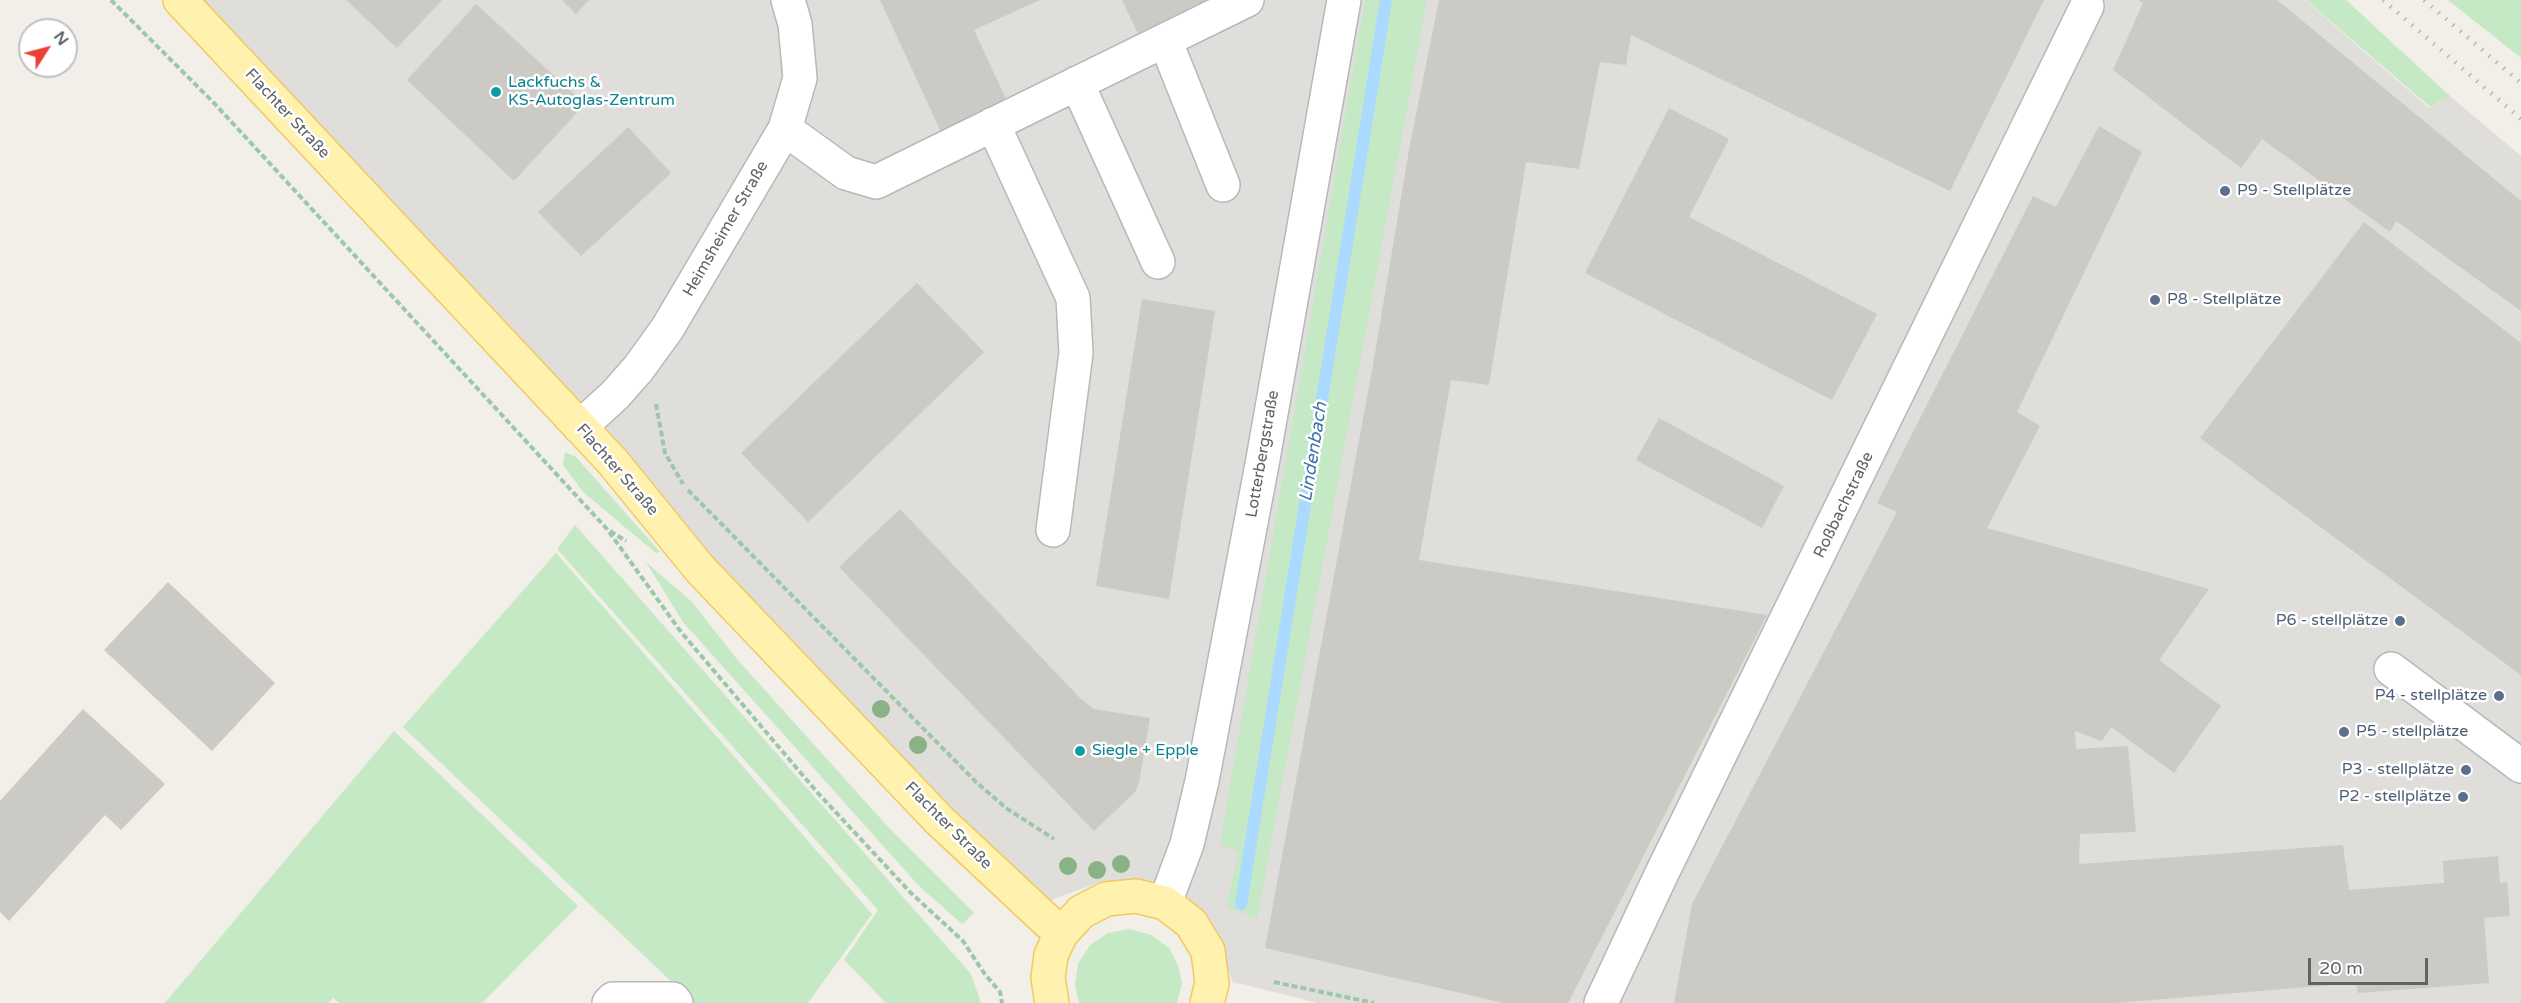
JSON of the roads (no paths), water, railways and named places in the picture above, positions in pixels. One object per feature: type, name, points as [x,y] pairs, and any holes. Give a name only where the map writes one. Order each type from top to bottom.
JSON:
[{"type":"main road","name":"Flachter Straße","points":[[180,0],[612,461],[700,569],[939,820],[1061,934]]},
{"type":"main road","points":[[1052,1003],[1048,978],[1051,955],[1061,934],[1081,912],[1106,899],[1136,896],[1165,903],[1191,923],[1208,951],[1212,983],[1207,1003]]},
{"type":"street","name":"Heimsheimer Straße","points":[[580,427],[615,395],[668,329],[785,129],[800,78],[795,24],[788,0]]},
{"type":"street","points":[[785,129],[846,173],[876,182],[1247,0]]},
{"type":"street","name":"Lotterbergstraße","points":[[1165,903],[1187,844],[1202,781],[1263,459],[1344,0]]},
{"type":"street","name":"Roßbachstraße","points":[[1601,1003],[1662,873],[2087,6]]},
{"type":"street","points":[[1165,40],[1223,185]]},
{"type":"street","points":[[1077,83],[1158,261]]},
{"type":"street","points":[[993,124],[1073,298],[1076,353],[1053,530]]},
{"type":"street","points":[[2391,669],[2521,766]]},
{"type":"street","points":[[609,1003],[613,999],[673,999],[676,1003]]},
{"type":"waterway","name":"Lindenbach","points":[[1241,904],[1386,0]]},
{"type":"railway","points":[[2383,0],[2521,119]]},
{"type":"railway","points":[[2424,0],[2521,83]]},
{"type":"place","name":"Lackfuchs & KS-Autoglas-Zentrum","points":[[496,92]]},
{"type":"place","name":"P9 - Stellplätze","points":[[2225,191]]},
{"type":"place","name":"P8 - Stellplätze","points":[[2155,300]]},
{"type":"place","name":"P6 - stellplätze","points":[[2400,621]]},
{"type":"place","name":"P4 - stellplätze","points":[[2499,696]]},
{"type":"place","name":"P5 - stellplätze","points":[[2344,732]]},
{"type":"place","name":"Siegle + Epple","points":[[1080,751]]},
{"type":"place","name":"P3 - stellplätze","points":[[2466,770]]},
{"type":"place","name":"P2 - stellplätze","points":[[2463,797]]}]
